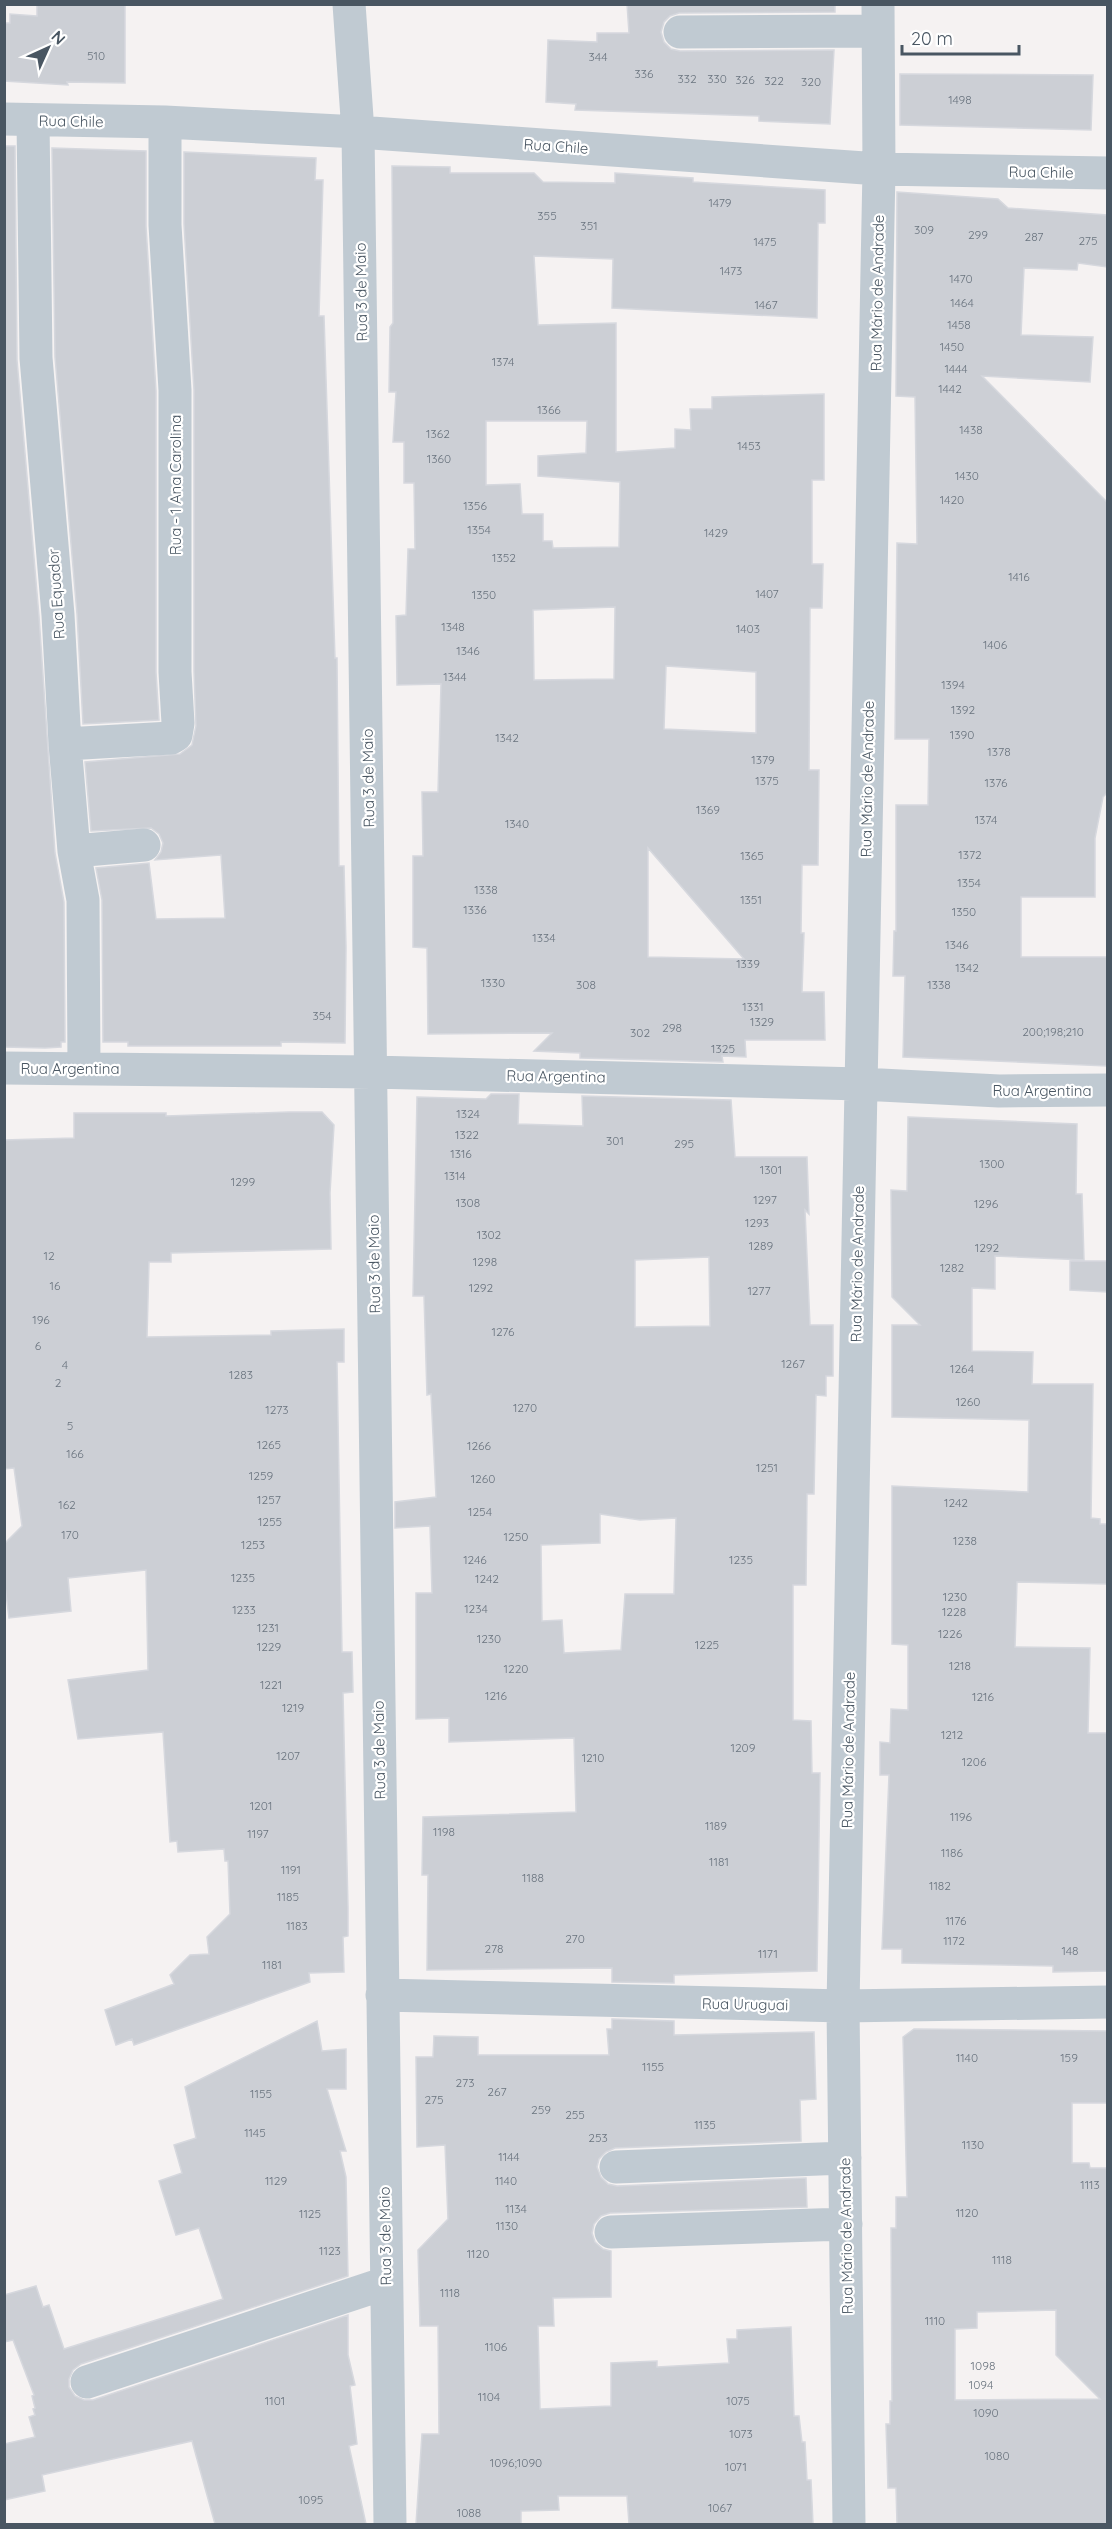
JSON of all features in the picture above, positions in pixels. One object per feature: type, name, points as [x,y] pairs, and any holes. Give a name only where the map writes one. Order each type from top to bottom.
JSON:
[{"type":"street","name":"Rua 3 de Maio","points":[[349,4],[358,132],[390,2524]]},
{"type":"street","points":[[680,33],[878,18]]},
{"type":"street","name":"Rua Mário de Andrade","points":[[849,2524],[843,2006],[879,169],[878,18]]},
{"type":"street","name":"Rua Chile","points":[[19,120],[165,122],[358,132],[879,169],[1107,173]]},
{"type":"street","name":"Rua Equador","points":[[19,120],[58,615],[65,744],[74,850],[83,900],[84,1067]]},
{"type":"street","name":"Rua - 1 Ana Carolina","points":[[65,744],[171,738],[176,735],[178,723],[175,672],[175,390],[165,225],[165,122]]},
{"type":"street","points":[[74,850],[144,845]]},
{"type":"street","name":"Rua Argentina","points":[[4,1068],[84,1067],[372,1072],[861,1083],[999,1091],[1107,1090]]},
{"type":"street","name":"Rua Uruguai","points":[[382,1995],[843,2006],[1107,2002]]},
{"type":"street","points":[[616,2167],[845,2158]]},
{"type":"street","points":[[611,2232],[846,2224]]},
{"type":"street","points":[[87,2382],[386,2283]]},
{"type":"building","points":[[37,4],[125,4],[125,83],[67,82],[68,85],[4,81],[4,23],[10,23],[10,14],[37,16]]},
{"type":"building","points":[[627,4],[835,4],[835,12],[679,13],[670,16],[664,22],[661,32],[664,42],[671,49],[680,51],[834,50],[830,124],[759,121],[759,116],[575,110],[576,104],[546,102],[548,40],[597,42],[597,33],[629,33]]},
{"type":"building","points":[[900,74],[1093,75],[1091,130],[900,125]]},
{"type":"building","points":[[4,146],[15,146],[17,360],[39,616],[55,853],[64,902],[65,1042],[61,1042],[61,1047],[45,1048],[4,1047]]},
{"type":"building","points":[[52,148],[146,151],[146,226],[156,391],[156,672],[159,720],[83,724],[77,614],[55,357]]},
{"type":"building","points":[[184,152],[316,158],[315,180],[323,180],[319,316],[324,316],[335,658],[337,658],[339,866],[344,866],[346,947],[345,1043],[281,1042],[281,1046],[128,1046],[128,1042],[103,1042],[102,900],[96,868],[149,863],[156,919],[225,918],[221,855],[155,860],[161,852],[163,843],[159,834],[151,828],[91,831],[85,762],[180,754],[192,745],[196,726],[194,390],[184,224]]},
{"type":"building","points":[[392,166],[450,167],[450,173],[534,173],[543,182],[615,183],[615,173],[693,178],[693,182],[825,190],[825,223],[818,223],[817,318],[612,308],[613,259],[534,256],[538,325],[616,323],[616,452],[675,448],[675,429],[691,430],[690,409],[712,409],[712,397],[824,394],[824,480],[812,480],[812,564],[823,564],[822,608],[810,608],[809,770],[819,770],[818,865],[802,865],[801,933],[804,933],[802,992],[824,992],[825,1040],[745,1040],[746,1057],[722,1056],[723,1062],[580,1058],[580,1053],[534,1051],[552,1033],[428,1034],[427,948],[413,947],[413,856],[423,856],[422,792],[438,792],[441,684],[397,685],[396,616],[406,615],[408,549],[415,549],[414,483],[404,483],[404,442],[393,442],[396,392],[389,392],[390,327],[393,323]],"holes":[[[486,421],[587,421],[586,453],[538,456],[538,476],[620,482],[619,547],[553,548],[552,541],[543,541],[543,514],[522,514],[520,484],[486,485]],[[615,607],[614,679],[534,680],[533,610]],[[666,666],[756,672],[756,733],[664,729]],[[648,848],[744,959],[648,957]]]},
{"type":"building","points":[[897,192],[998,199],[1008,208],[1107,215],[1107,267],[1078,263],[1077,270],[1024,268],[1021,335],[1093,337],[1090,382],[982,376],[1107,502],[1107,793],[1103,797],[1095,838],[1095,897],[1021,897],[1021,957],[1107,957],[1107,1066],[903,1057],[905,976],[893,976],[894,931],[896,931],[896,805],[928,805],[929,739],[895,739],[897,543],[917,544],[915,397],[896,396]]},
{"type":"building","points":[[491,1094],[519,1094],[518,1124],[583,1126],[582,1096],[731,1100],[735,1157],[807,1157],[809,1214],[805,1210],[810,1325],[833,1325],[833,1376],[826,1376],[826,1396],[816,1395],[814,1494],[807,1494],[806,1585],[793,1585],[793,1720],[811,1721],[812,1773],[820,1773],[817,1971],[674,1975],[674,1983],[612,1982],[612,1968],[427,1970],[428,1875],[422,1875],[423,1817],[576,1812],[574,1738],[449,1742],[449,1718],[416,1719],[416,1593],[432,1593],[430,1526],[395,1528],[395,1502],[436,1497],[431,1394],[427,1395],[424,1296],[413,1296],[417,1097],[486,1099]],"holes":[[[709,1257],[710,1326],[635,1327],[635,1260]],[[600,1514],[640,1520],[676,1518],[674,1594],[625,1594],[621,1650],[564,1653],[562,1620],[542,1621],[541,1545],[600,1543]]]},
{"type":"building","points":[[322,1112],[334,1125],[330,1193],[331,1249],[171,1253],[171,1262],[149,1262],[147,1337],[271,1335],[271,1331],[344,1329],[344,1362],[337,1362],[342,1652],[352,1652],[353,1692],[343,1693],[348,1908],[348,1936],[343,1937],[344,1972],[309,1973],[310,1982],[134,2045],[132,2039],[116,2045],[105,2010],[174,1984],[170,1975],[190,1955],[209,1954],[207,1937],[230,1914],[228,1861],[225,1861],[224,1849],[178,1852],[177,1841],[170,1842],[163,1732],[78,1739],[68,1680],[148,1670],[146,1570],[68,1578],[71,1611],[9,1618],[4,1578],[4,1544],[22,1526],[14,1468],[4,1469],[4,1140],[74,1138],[74,1113],[166,1113],[166,1116]]},
{"type":"building","points":[[908,1117],[1077,1124],[1076,1194],[1082,1194],[1084,1260],[995,1256],[995,1289],[972,1288],[972,1351],[1033,1352],[1032,1384],[1093,1384],[1091,1518],[1100,1519],[1100,1524],[1107,1524],[1107,1584],[1017,1582],[1015,1647],[1090,1648],[1088,1733],[1107,1733],[1107,1971],[1053,1972],[1053,1966],[902,1963],[902,1949],[882,1949],[889,1775],[880,1775],[880,1742],[890,1743],[891,1709],[908,1710],[908,1645],[892,1644],[892,1486],[1028,1492],[1029,1420],[892,1417],[892,1325],[920,1325],[892,1297],[891,1190],[907,1191]]},
{"type":"building","points":[[1070,1261],[1107,1261],[1107,1292],[1070,1290]]},
{"type":"building","points":[[612,2019],[674,2021],[674,2035],[814,2032],[816,2099],[800,2100],[801,2141],[615,2148],[606,2152],[599,2159],[597,2167],[601,2177],[608,2184],[617,2186],[806,2178],[807,2207],[610,2213],[601,2216],[594,2224],[592,2233],[595,2242],[603,2249],[611,2251],[611,2297],[553,2298],[554,2326],[538,2326],[540,2409],[611,2406],[611,2363],[657,2361],[657,2367],[729,2363],[727,2339],[737,2339],[737,2330],[791,2327],[794,2416],[799,2416],[802,2442],[805,2442],[807,2480],[811,2480],[813,2524],[629,2524],[627,2496],[558,2496],[559,2510],[521,2511],[521,2524],[416,2524],[422,2434],[439,2434],[438,2326],[420,2326],[418,2250],[448,2219],[445,2145],[417,2147],[416,2057],[433,2057],[434,2036],[478,2037],[478,2055],[609,2055],[607,2029],[612,2029]]},
{"type":"building","points":[[317,2021],[322,2051],[346,2049],[346,2089],[327,2089],[346,2151],[340,2151],[346,2177],[348,2276],[81,2364],[73,2370],[69,2379],[69,2387],[75,2396],[84,2400],[93,2400],[348,2315],[348,2355],[355,2385],[350,2386],[357,2444],[349,2446],[366,2524],[215,2524],[192,2441],[42,2475],[45,2491],[4,2500],[4,2444],[35,2437],[29,2417],[35,2415],[33,2409],[35,2408],[32,2396],[34,2395],[13,2340],[4,2342],[4,2295],[36,2286],[43,2307],[49,2305],[64,2349],[223,2299],[199,2228],[176,2235],[159,2181],[182,2173],[174,2145],[196,2138],[185,2087]]},
{"type":"building","points":[[914,2029],[1107,2031],[1107,2103],[1072,2103],[1072,2163],[1089,2163],[1090,2168],[1107,2168],[1107,2524],[897,2524],[896,2488],[888,2488],[886,2424],[890,2424],[890,2401],[892,2401],[891,2228],[896,2228],[896,2197],[907,2197],[903,2037]],"holes":[[[1056,2310],[1056,2355],[1100,2399],[955,2400],[955,2329],[977,2328],[977,2312]]]}]
